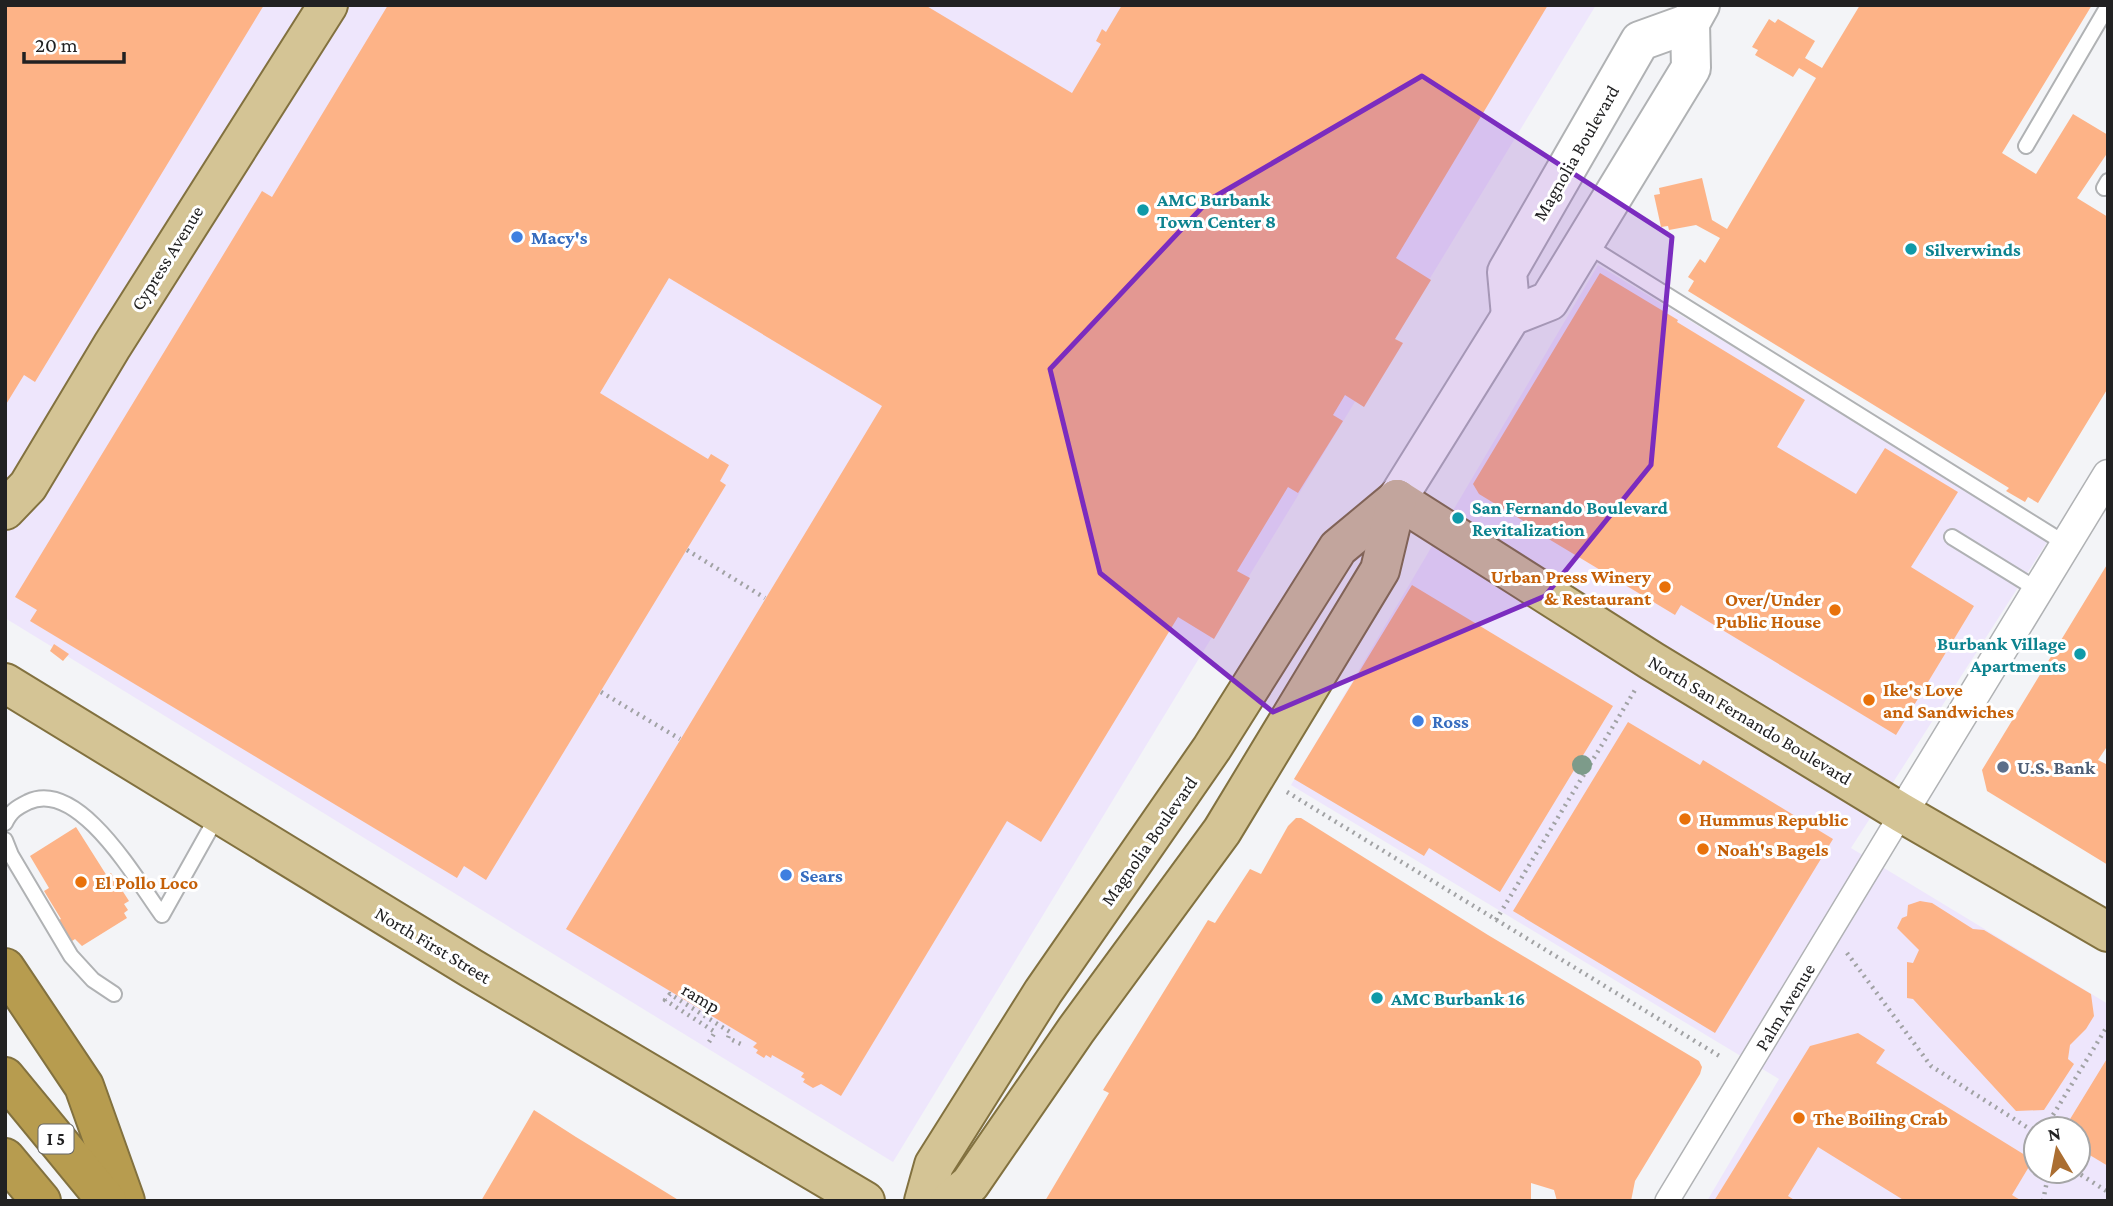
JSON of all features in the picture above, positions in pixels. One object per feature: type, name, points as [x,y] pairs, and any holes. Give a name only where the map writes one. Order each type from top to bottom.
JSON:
[{"type":"highway","points":[[5,968],[84,1086],[125,1201]]},
{"type":"highway","name":"I 5","points":[[5,1077],[107,1201]]},
{"type":"highway","points":[[5,1158],[41,1201]]},
{"type":"main road","name":"Cypress Avenue","points":[[5,510],[28,486],[112,346],[328,5]]},
{"type":"main road","name":"Magnolia Boulevard","points":[[924,1201],[934,1165],[1043,992],[1212,748],[1338,548],[1397,499],[1511,316],[1549,301],[1691,68],[1695,14]]},
{"type":"main road","name":"Magnolia Boulevard","points":[[1511,316],[1507,272],[1640,41],[1695,14]]},
{"type":"main road","name":"Magnolia Boulevard","points":[[950,1201],[974,1178],[1076,1030],[1222,831],[1380,570],[1397,499]]},
{"type":"main road","name":"North San Fernando Boulevard","points":[[1397,499],[1652,661],[1902,813],[2108,932]]},
{"type":"main road","name":"North First Street","points":[[5,683],[471,968],[865,1201]]},
{"type":"street","points":[[1902,813],[2108,475]]},
{"type":"street","name":"Palm Avenue","points":[[1667,1201],[1902,813]]},
{"type":"lane","points":[[2025,146],[2106,15]]},
{"type":"lane","points":[[1584,243],[2066,544]]},
{"type":"lane","points":[[1952,537],[2038,590]]},
{"type":"lane","points":[[5,823],[12,810],[37,799],[61,802],[98,827],[162,915],[219,814]]},
{"type":"lane","points":[[5,840],[11,855],[71,956],[93,980],[114,993]]},
{"type":"path","points":[[687,550],[765,598]]},
{"type":"path","points":[[1496,920],[1652,661]]},
{"type":"path","points":[[601,692],[680,739]]},
{"type":"path","points":[[1257,773],[1746,1073]]},
{"type":"path","points":[[1831,931],[1931,1066],[2022,1124]]},
{"type":"path","name":"ramp","points":[[709,1042],[715,1032],[665,1000],[670,995],[730,1032],[728,1038],[743,1045]]},
{"type":"path","points":[[2053,1115],[2108,1025]]},
{"type":"path","points":[[2092,1182],[2108,1192]]},
{"type":"highlighted area","points":[[1422,76],[1672,237],[1651,465],[1545,596],[1273,712],[1100,573],[1050,369],[1209,200]]},
{"type":"shaded area","points":[[5,5],[1596,5],[893,1162],[5,618]]},
{"type":"shaded area","points":[[1598,265],[2049,539],[1851,848],[2108,1004],[2108,1201],[1707,1201],[1779,1079],[1291,785]]},
{"type":"building","points":[[5,5],[264,5],[35,382],[24,375],[5,406]]},
{"type":"building","points":[[388,5],[925,5],[1072,93],[1101,44],[1096,41],[1102,29],[1106,32],[1122,5],[1548,5],[1396,258],[1431,280],[1395,339],[1403,343],[1364,407],[1345,395],[1333,415],[1343,421],[1298,493],[1288,487],[1237,571],[1250,578],[1214,639],[1178,617],[1041,842],[1007,821],[841,1096],[821,1084],[813,1088],[803,1082],[805,1079],[801,1077],[804,1073],[772,1055],[771,1058],[766,1055],[764,1058],[756,1053],[758,1050],[753,1047],[757,1043],[566,929],[882,406],[669,278],[600,393],[708,459],[711,454],[729,465],[720,481],[726,485],[486,880],[464,866],[457,878],[30,621],[37,610],[15,597],[262,191],[272,197]]},
{"type":"building","name":"Silverwinds","points":[[1860,5],[2092,5],[2002,153],[2036,174],[2073,114],[2108,135],[2108,152],[2077,198],[2108,217],[2108,388],[2038,503],[2028,497],[2025,502],[2006,491],[2009,488],[1688,291],[1694,281],[1688,277],[1700,259],[1705,263],[1720,238],[1696,225],[1669,230],[1668,226],[1661,227],[1654,195],[1660,194],[1659,188],[1702,178],[1712,220],[1727,229],[1816,78],[1799,68],[1793,77],[1755,55],[1758,50],[1752,47],[1769,19],[1775,23],[1778,19],[1815,41],[1805,58],[1822,68]]},
{"type":"building","points":[[1600,273],[1805,400],[1777,447],[1856,494],[1885,448],[1958,492],[1911,567],[1974,606],[1896,735],[1681,605],[1675,615],[1479,494],[1473,484]]},
{"type":"building","name":"Burbank Village Apartments","points":[[2108,563],[2108,745],[2098,760],[2108,765],[2108,865],[1987,791],[1982,770]]},
{"type":"building","name":"Ross","points":[[1412,585],[1613,706],[1500,892],[1429,848],[1424,856],[1294,779]]},
{"type":"building","points":[[54,644],[69,654],[63,661],[50,651]]},
{"type":"building","points":[[1628,722],[1700,765],[1703,760],[1833,839],[1715,1033],[1513,911]]},
{"type":"building","name":"AMC Burbank 16","points":[[1296,818],[1301,818],[1488,935],[1699,1061],[1702,1067],[1700,1074],[1635,1181],[1631,1201],[1557,1201],[1554,1190],[1531,1183],[1531,1201],[1045,1201],[1109,1093],[1103,1090],[1208,920],[1215,923],[1250,869],[1261,874],[1288,826]]},
{"type":"building","name":"El Pollo Loco","points":[[76,827],[107,876],[111,873],[129,901],[124,904],[128,910],[124,913],[127,918],[82,946],[75,939],[69,943],[56,921],[61,919],[44,891],[49,888],[30,856]]},
{"type":"building","points":[[1920,901],[1932,903],[1973,929],[1984,930],[2091,994],[2094,1016],[2086,1029],[2070,1045],[2068,1059],[2074,1064],[2044,1110],[2016,1111],[1913,999],[1907,998],[1907,962],[1913,963],[1919,950],[1897,928],[1902,918],[1907,916],[1908,905]]},
{"type":"building","points":[[1858,1033],[1885,1050],[1876,1063],[2022,1153],[2022,1178],[2012,1195],[2022,1201],[1905,1201],[1818,1147],[1788,1196],[1796,1201],[1714,1201],[1810,1046]]},
{"type":"building","points":[[2108,1057],[2108,1166],[2092,1156],[2092,1115],[2073,1115]]},
{"type":"building","points":[[534,1110],[576,1137],[680,1201],[481,1201]]},
{"type":"place","name":"AMC Burbank Town Center 8","points":[[1143,210]]},
{"type":"place","name":"Macy's","points":[[517,237]]},
{"type":"place","name":"Silverwinds","points":[[1911,249]]},
{"type":"place","name":"San Fernando Boulevard Revitalization","points":[[1458,518]]},
{"type":"place","name":"Urban Press Winery & Restaurant","points":[[1665,587]]},
{"type":"place","name":"Over/Under Public House","points":[[1835,610]]},
{"type":"place","name":"Burbank Village Apartments","points":[[2080,654]]},
{"type":"place","name":"Ike's Love and Sandwiches","points":[[1869,700]]},
{"type":"place","name":"Ross","points":[[1418,721]]},
{"type":"place","name":"U.S. Bank","points":[[2003,767]]},
{"type":"place","name":"Hummus Republic","points":[[1685,819]]},
{"type":"place","name":"Noah's Bagels","points":[[1703,849]]},
{"type":"place","name":"Sears","points":[[786,875]]},
{"type":"place","name":"El Pollo Loco","points":[[81,882]]},
{"type":"place","name":"AMC Burbank 16","points":[[1377,998]]},
{"type":"place","name":"The Boiling Crab","points":[[1799,1118]]}]
